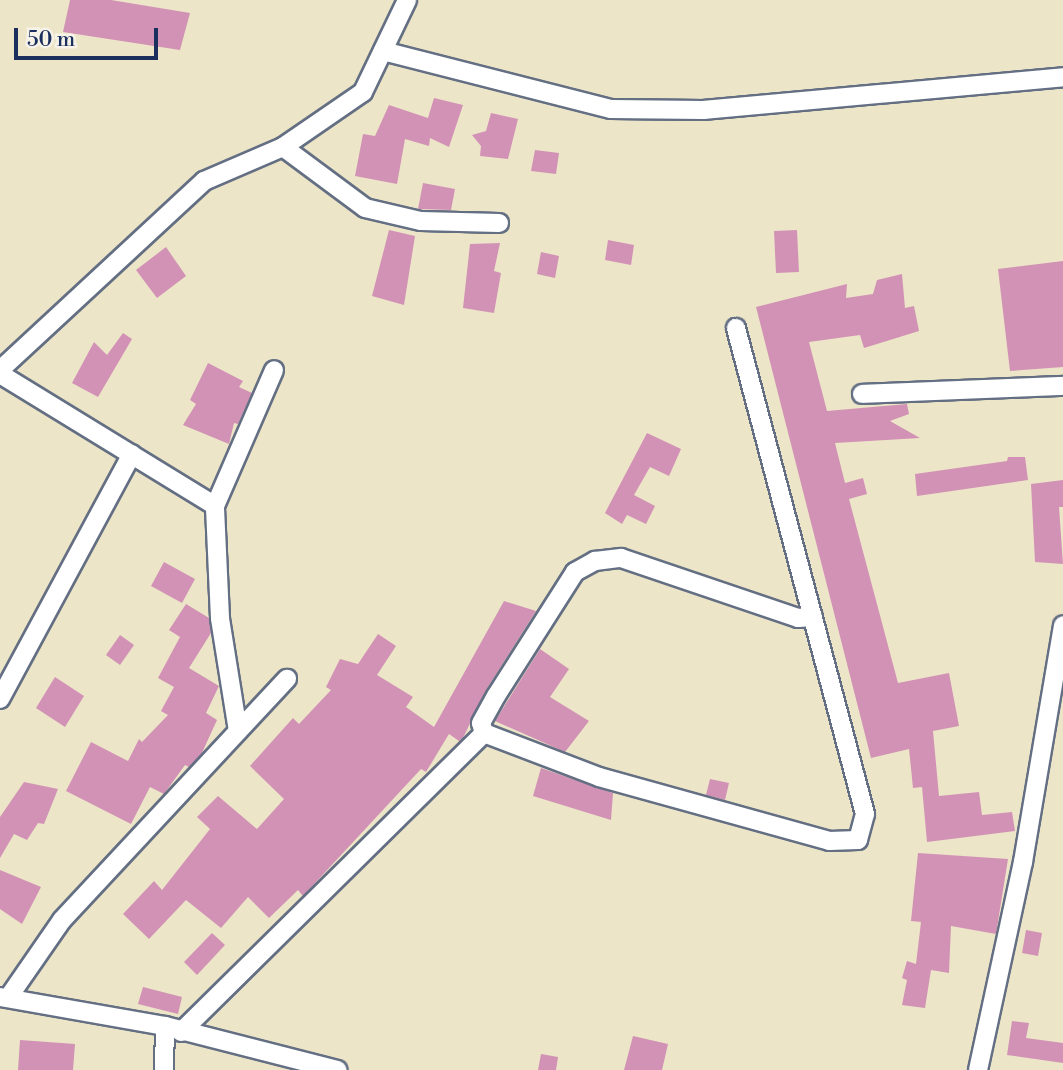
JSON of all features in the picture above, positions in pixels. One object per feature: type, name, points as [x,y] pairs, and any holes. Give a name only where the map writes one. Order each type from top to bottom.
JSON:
[{"type":"street","points":[[215,506],[0,372],[204,181],[284,147],[363,92],[407,0]]},
{"type":"street","points":[[383,51],[611,110],[703,110],[1063,77]]},
{"type":"street","points":[[284,147],[365,208],[421,221],[499,223]]},
{"type":"street","points":[[484,733],[599,777],[829,841],[858,840],[865,814],[736,328]]},
{"type":"street","points":[[238,731],[220,618],[215,506],[274,370]]},
{"type":"street","points":[[862,394],[1063,386]]},
{"type":"street","points":[[0,699],[132,454]]},
{"type":"street","points":[[484,733],[481,723],[496,696],[575,572],[595,562],[621,558],[798,618],[813,617]]},
{"type":"street","points":[[978,1070],[1023,862],[1063,625]]},
{"type":"street","points":[[287,679],[62,920],[4,997],[173,1029],[337,1070]]},
{"type":"street","points":[[164,1070],[173,1029],[484,733]]},
{"type":"building","points":[[70,0],[111,0],[190,13],[180,50],[63,32]]},
{"type":"building","points":[[434,98],[463,105],[449,147],[430,138],[429,146],[405,139],[397,184],[355,176],[363,134],[375,136],[389,105],[428,118]]},
{"type":"building","points":[[491,113],[518,119],[508,159],[480,156],[481,146],[472,135],[486,131]]},
{"type":"building","points":[[535,150],[559,153],[556,174],[531,171]]},
{"type":"building","points":[[423,183],[455,189],[451,210],[418,209]]},
{"type":"building","points":[[389,230],[415,236],[404,305],[372,296]]},
{"type":"building","points":[[797,230],[799,272],[776,273],[774,231]]},
{"type":"building","points":[[608,240],[634,245],[631,265],[605,260]]},
{"type":"building","points":[[500,243],[494,271],[501,273],[494,313],[463,308],[470,244]]},
{"type":"building","points":[[166,247],[186,276],[157,298],[136,270]]},
{"type":"building","points":[[541,252],[559,256],[555,278],[537,274]]},
{"type":"building","points":[[1063,261],[1063,367],[1010,371],[998,269]]},
{"type":"building","points":[[902,274],[905,308],[914,306],[919,331],[864,348],[860,335],[809,342],[827,411],[907,404],[909,414],[890,421],[920,438],[835,443],[845,483],[863,478],[867,494],[849,499],[898,683],[949,673],[959,726],[933,731],[939,796],[979,792],[982,815],[1012,812],[1015,831],[927,842],[922,787],[913,788],[909,749],[871,758],[756,307],[847,284],[846,298],[873,294],[877,280]]},
{"type":"building","points":[[123,333],[132,339],[98,397],[72,383],[94,342],[107,355]]},
{"type":"building","points":[[208,363],[243,381],[239,387],[252,393],[238,424],[234,423],[229,444],[183,425],[196,404],[190,400]]},
{"type":"building","points":[[647,433],[681,449],[669,476],[650,467],[634,495],[655,506],[646,524],[627,515],[622,524],[605,513]]},
{"type":"building","points":[[1008,457],[1025,457],[1028,480],[917,496],[915,474],[1007,461]]},
{"type":"building","points":[[1063,480],[1063,507],[1059,507],[1063,564],[1035,562],[1031,484]]},
{"type":"building","points":[[164,562],[195,579],[182,603],[151,586]]},
{"type":"building","points":[[504,601],[536,611],[486,690],[463,738],[459,741],[449,734],[426,772],[421,769],[303,896],[298,890],[269,918],[248,897],[221,928],[186,900],[149,939],[123,914],[154,881],[162,890],[210,829],[197,817],[218,796],[257,829],[284,799],[250,766],[293,718],[299,724],[331,690],[326,687],[340,659],[358,664],[378,634],[396,646],[377,675],[413,697],[406,707],[434,727]]},
{"type":"building","points":[[186,604],[209,618],[211,633],[189,668],[219,686],[206,713],[217,720],[201,755],[189,767],[185,765],[164,794],[150,787],[131,824],[66,791],[91,742],[128,761],[139,739],[142,742],[168,715],[161,711],[174,687],[158,678],[180,637],[169,630]]},
{"type":"building","points":[[120,635],[134,645],[120,665],[106,655]]},
{"type":"building","points":[[540,649],[569,669],[550,697],[589,721],[565,752],[495,721]]},
{"type":"building","points":[[55,677],[84,696],[65,727],[36,708]]},
{"type":"building","points":[[541,768],[613,793],[611,820],[533,796]]},
{"type":"building","points":[[710,779],[729,783],[725,800],[706,795]]},
{"type":"building","points":[[24,782],[58,789],[44,824],[38,823],[27,840],[14,834],[0,858],[0,817]]},
{"type":"building","points":[[918,853],[1008,859],[996,934],[951,926],[949,973],[931,970],[925,1008],[902,1005],[907,980],[902,978],[907,961],[916,964],[921,922],[911,921]]},
{"type":"building","points":[[0,870],[41,887],[22,924],[0,909]]},
{"type":"building","points":[[1026,930],[1042,933],[1038,956],[1022,953]]},
{"type":"building","points":[[212,933],[225,945],[197,975],[184,962]]},
{"type":"building","points":[[143,987],[182,997],[178,1014],[138,1004]]},
{"type":"building","points":[[1012,1021],[1029,1023],[1026,1038],[1063,1043],[1063,1063],[1007,1055]]},
{"type":"building","points":[[633,1036],[668,1044],[662,1070],[624,1070]]},
{"type":"building","points":[[20,1040],[75,1044],[73,1070],[18,1070]]},
{"type":"building","points":[[541,1054],[558,1057],[556,1070],[538,1070]]}]
